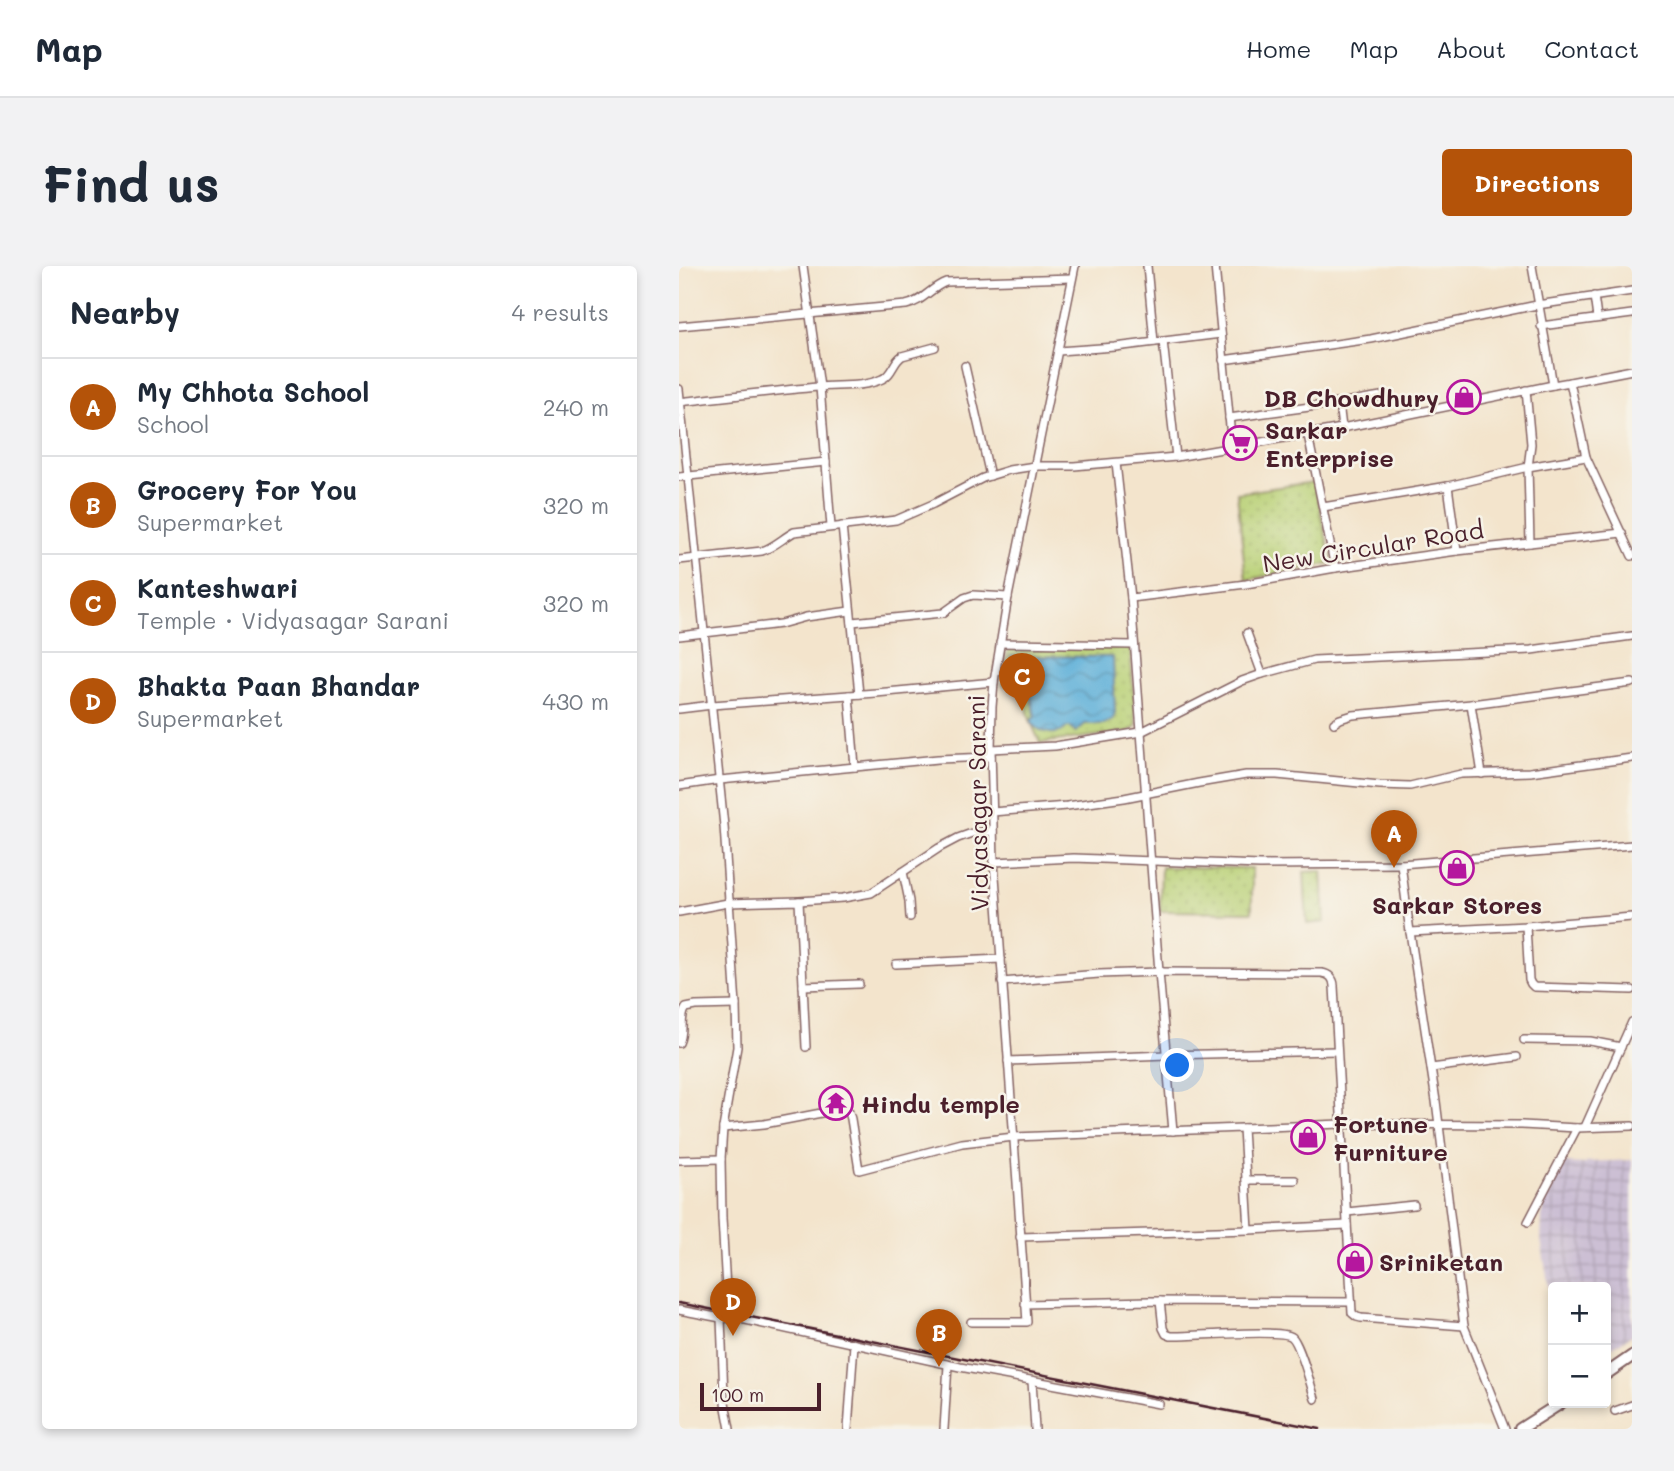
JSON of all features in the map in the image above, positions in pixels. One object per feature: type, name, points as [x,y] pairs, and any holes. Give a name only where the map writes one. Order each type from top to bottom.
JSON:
[{"type":"street","points":[[803,266],[820,387],[831,527]]},
{"type":"street","name":"Vidyasagar Sarani","points":[[1025,1304],[994,862],[991,753],[994,679],[1075,266]]},
{"type":"street","points":[[1147,266],[1176,457]]},
{"type":"street","points":[[1215,266],[1232,448]]},
{"type":"street","points":[[1531,266],[1553,385]]},
{"type":"street","points":[[679,326],[914,303],[937,285],[946,282],[1072,278]]},
{"type":"street","points":[[1223,360],[1371,338],[1538,305],[1632,290]]},
{"type":"street","points":[[1594,296],[1598,318]]},
{"type":"street","points":[[1541,326],[1632,314]]},
{"type":"street","points":[[1058,351],[1221,334]]},
{"type":"street","points":[[680,402],[870,383],[890,373],[902,356],[935,347]]},
{"type":"street","points":[[965,366],[990,476]]},
{"type":"street","points":[[679,560],[762,551],[794,532],[882,523],[904,518],[990,476],[1009,470],[1176,457],[1308,435],[1632,370]]},
{"type":"street","points":[[1570,382],[1586,457],[1622,533],[1630,544],[1632,556]]},
{"type":"street","points":[[679,389],[683,477],[705,634],[736,1005],[737,1046],[723,1128],[721,1159],[726,1289]]},
{"type":"street","points":[[1526,390],[1531,444],[1528,467],[1530,543]]},
{"type":"street","points":[[1229,418],[1387,395]]},
{"type":"street","points":[[1339,404],[1342,428]]},
{"type":"street","points":[[1308,435],[1335,568]]},
{"type":"street","points":[[1323,507],[1448,486],[1528,467],[1586,457]]},
{"type":"street","points":[[683,477],[826,462]]},
{"type":"street","points":[[1116,463],[1131,598],[1173,1131]]},
{"type":"street","points":[[1448,486],[1457,551]]},
{"type":"street","points":[[842,526],[859,694]]},
{"type":"street","name":"New Circular Road","points":[[1131,598],[1246,584],[1457,551],[1622,533]]},
{"type":"street","points":[[852,622],[943,613],[973,595],[1008,597]]},
{"type":"street","points":[[679,636],[781,624],[806,617],[851,611]]},
{"type":"street","points":[[1247,633],[1262,674]]},
{"type":"street","points":[[679,786],[1055,746],[1141,732],[1224,689],[1262,674],[1314,660],[1531,650],[1632,636]]},
{"type":"street","points":[[1000,643],[1134,645]]},
{"type":"street","points":[[679,709],[849,695],[994,679]]},
{"type":"street","points":[[1334,723],[1353,715],[1471,704],[1632,683]]},
{"type":"street","points":[[849,695],[855,767]]},
{"type":"street","points":[[1471,704],[1482,774]]},
{"type":"street","points":[[992,812],[1124,798],[1260,774],[1410,786],[1461,774],[1530,772],[1632,758]]},
{"type":"street","points":[[679,912],[728,902],[799,901],[871,893],[958,838],[972,833],[993,831]]},
{"type":"street","points":[[994,862],[1074,858],[1260,865],[1401,864],[1632,845]]},
{"type":"street","points":[[1401,864],[1439,1124],[1464,1326],[1505,1429]]},
{"type":"street","points":[[903,872],[910,917]]},
{"type":"street","points":[[799,901],[806,1047]]},
{"type":"street","points":[[1410,932],[1632,917]]},
{"type":"street","points":[[1526,926],[1529,980],[1534,987],[1632,990]]},
{"type":"street","points":[[896,964],[1001,959]]},
{"type":"street","points":[[1002,982],[1159,972],[1325,974],[1331,977],[1334,983],[1352,1313],[1357,1317],[1464,1326]]},
{"type":"street","points":[[803,986],[859,984]]},
{"type":"street","points":[[679,1043],[682,1034],[681,1015],[686,1008],[736,1005]]},
{"type":"street","points":[[1528,1222],[1581,1127],[1631,1027]]},
{"type":"street","points":[[1524,1040],[1590,1041],[1621,1047]]},
{"type":"street","points":[[1008,1062],[1337,1051]]},
{"type":"street","points":[[1431,1068],[1517,1057]]},
{"type":"street","points":[[723,1128],[796,1119],[842,1109],[849,1112],[851,1119],[859,1170],[962,1143],[1014,1137],[1341,1124],[1632,1126]]},
{"type":"street","points":[[1243,1128],[1249,1230]]},
{"type":"street","points":[[679,1160],[721,1159]]},
{"type":"street","points":[[1246,1180],[1295,1180]]},
{"type":"street","points":[[1347,1212],[1414,1205]]},
{"type":"street","points":[[1020,1237],[1347,1225]]},
{"type":"street","points":[[971,1322],[1027,1322],[1025,1304],[1160,1301],[1350,1302]]},
{"type":"street","points":[[1160,1301],[1163,1328],[1166,1334],[1171,1336],[1266,1334],[1288,1335],[1293,1338],[1315,1399]]},
{"type":"street","points":[[679,1310],[741,1319],[948,1364],[1159,1404]]},
{"type":"street","points":[[721,1318],[724,1397],[730,1429]]},
{"type":"street","points":[[848,1429],[854,1344]]},
{"type":"street","points":[[1611,1371],[1632,1356]]},
{"type":"street","points":[[944,1429],[948,1364]]},
{"type":"street","points":[[1032,1381],[1035,1429]]},
{"type":"street","points":[[1615,1411],[1632,1405]]},
{"type":"street","points":[[1520,1429],[1552,1408]]},
{"type":"shaded area","points":[[1632,1160],[1632,1335],[1611,1348],[1611,1282],[1548,1283],[1541,1240],[1544,1210],[1540,1207],[1562,1161]]},
{"type":"green space","points":[[1314,482],[1332,563],[1246,580],[1237,493]]},
{"type":"green space","points":[[1130,648],[1136,726],[1126,732],[1040,743],[1021,687],[1003,685],[1008,649]]},
{"type":"green space","points":[[1161,867],[1252,868],[1252,912],[1160,911]]},
{"type":"green space","points":[[1322,871],[1325,922],[1307,924],[1304,872]]},
{"type":"water","points":[[1011,656],[1113,657],[1113,719],[1104,724],[1085,724],[1076,732],[1071,727],[1053,733],[1038,729],[1031,721],[1035,716],[1026,684],[1009,679]]},
{"type":"railway","points":[[679,1303],[1320,1429]]},
{"type":"place","name":"DB Chowdhury","points":[[1464,397]]},
{"type":"place","name":"Sarkar Enterprise","points":[[1240,443]]},
{"type":"place","name":"Kanteshwari","points":[[1022,711]]},
{"type":"place","name":"My Chhota School","points":[[1394,868]]},
{"type":"place","name":"Sarkar Stores","points":[[1457,868]]},
{"type":"place","name":"Hindu temple","points":[[836,1103]]},
{"type":"place","name":"Fortune Furniture","points":[[1308,1137]]},
{"type":"place","name":"Sriniketan","points":[[1355,1261]]},
{"type":"place","name":"Bhakta Paan Bhandar","points":[[733,1336]]},
{"type":"place","name":"Grocery For You","points":[[939,1367]]}]
